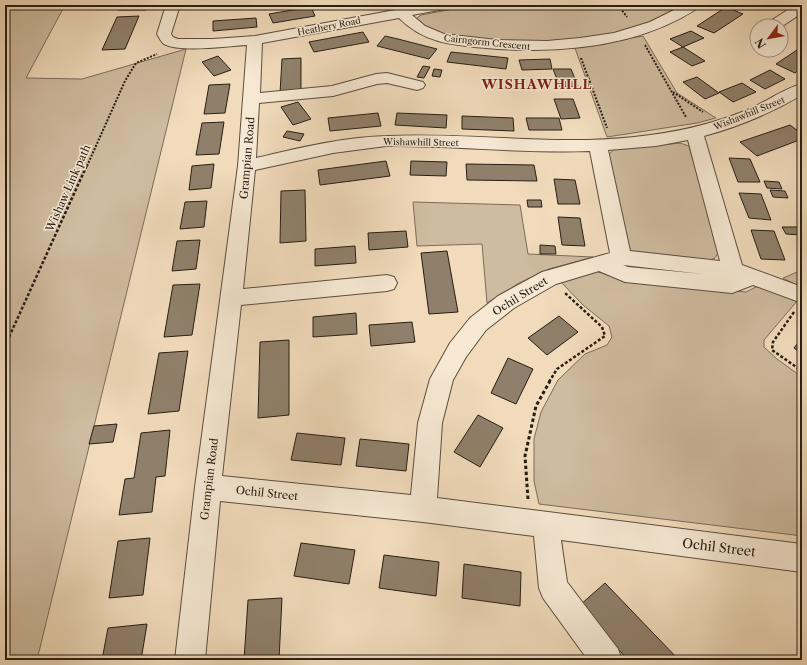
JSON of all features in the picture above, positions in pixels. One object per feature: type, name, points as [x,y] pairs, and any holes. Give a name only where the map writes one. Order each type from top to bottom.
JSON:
[{"type":"street","name":"Heathery Road","points":[[173,5],[164,28],[164,34],[168,40],[177,43],[212,44],[255,40],[445,5]]},
{"type":"street","points":[[364,5],[372,18]]},
{"type":"street","name":"Cairngorm Crescent","points":[[402,13],[423,31],[438,36],[459,41],[531,47],[576,44],[638,32],[662,23],[693,5]]},
{"type":"street","points":[[785,18],[802,7]]},
{"type":"street","name":"Grampian Road","points":[[190,660],[208,487],[247,166],[255,40]]},
{"type":"street","points":[[252,99],[333,91],[376,79],[387,78],[417,85]]},
{"type":"street","name":"Wishawhill Street","points":[[247,166],[302,153],[387,141],[543,146],[606,146],[646,142],[722,125],[777,103],[802,89]]},
{"type":"street","points":[[694,132],[732,270]]},
{"type":"street","points":[[606,146],[621,257]]},
{"type":"street","name":"Ochil Street","points":[[423,509],[430,424],[442,379],[458,350],[478,324],[506,302],[549,278],[621,257],[732,270],[753,277],[800,301]]},
{"type":"street","points":[[600,263],[625,274],[732,285],[753,277]]},
{"type":"street","points":[[231,298],[387,283]]},
{"type":"street","name":"Ochil Street","points":[[208,487],[423,509],[802,558]]},
{"type":"street","points":[[538,524],[553,588],[607,660]]},
{"type":"path","points":[[618,5],[638,32],[694,132]]},
{"type":"path","points":[[576,44],[606,146]]},
{"type":"path","name":"Wishaw Link path","points":[[5,346],[125,81],[136,63],[162,51]]},
{"type":"path","points":[[672,91],[722,125]]},
{"type":"path","points":[[538,524],[524,456],[536,406],[557,369],[605,336],[602,327],[549,278]]},
{"type":"path","points":[[800,301],[773,342],[772,350],[802,371]]},
{"type":"shaded area","points":[[5,5],[65,5],[26,78],[82,79],[186,49],[37,660],[5,660]]},
{"type":"shaded area","points":[[475,5],[685,5],[654,21],[624,31],[603,36],[561,41],[540,42],[498,40],[453,35],[437,32],[416,21],[421,15]]},
{"type":"shaded area","points":[[643,36],[677,93],[716,118],[697,123],[607,137],[575,48]]},
{"type":"shaded area","points":[[680,143],[689,146],[719,251],[715,258],[707,261],[639,255],[624,247],[608,156],[613,150]]},
{"type":"shaded area","points":[[413,202],[520,205],[528,254],[593,257],[549,269],[519,283],[487,303],[482,244],[417,246]]},
{"type":"shaded area","points":[[802,270],[802,288],[783,278]]},
{"type":"shaded area","points":[[595,271],[621,279],[746,292],[760,285],[798,300],[764,340],[764,347],[777,359],[802,377],[802,536],[539,504],[534,481],[534,439],[541,412],[558,380],[585,354],[607,345],[612,337],[609,326],[583,305],[558,279]]},
{"type":"building","points":[[121,5],[148,5],[146,10],[118,10]]},
{"type":"building","points":[[311,7],[315,16],[273,23],[269,14]]},
{"type":"building","points":[[726,7],[743,14],[714,33],[697,26]]},
{"type":"building","points":[[139,16],[125,49],[102,50],[117,17]]},
{"type":"building","points":[[256,18],[257,27],[213,31],[213,21]]},
{"type":"building","points":[[691,31],[704,38],[683,47],[670,39]]},
{"type":"building","points":[[363,32],[369,42],[314,52],[309,42]]},
{"type":"building","points":[[385,36],[437,49],[429,59],[377,46]]},
{"type":"building","points":[[683,47],[705,61],[692,66],[670,52]]},
{"type":"building","points":[[802,48],[802,67],[795,73],[776,64],[785,58],[789,58],[789,55]]},
{"type":"building","points":[[451,52],[508,58],[506,69],[447,62]]},
{"type":"building","points":[[218,56],[231,70],[214,76],[202,62]]},
{"type":"building","points":[[301,58],[301,92],[280,93],[282,59]]},
{"type":"building","points":[[550,59],[552,69],[522,70],[519,60]]},
{"type":"building","points":[[423,66],[430,67],[424,78],[417,77]]},
{"type":"building","points":[[434,69],[442,70],[440,77],[432,76]]},
{"type":"building","points":[[553,69],[571,69],[578,86],[560,87]]},
{"type":"building","points":[[770,70],[785,79],[765,89],[750,80]]},
{"type":"building","points":[[697,77],[719,93],[705,99],[683,82]]},
{"type":"building","points":[[742,83],[756,92],[733,102],[719,92]]},
{"type":"building","points":[[230,84],[225,113],[204,114],[209,85]]},
{"type":"building","points":[[554,99],[573,99],[580,118],[561,119]]},
{"type":"building","points":[[298,102],[311,119],[293,125],[281,107]]},
{"type":"building","points":[[378,113],[381,126],[330,131],[328,118]]},
{"type":"building","points":[[397,113],[447,115],[446,128],[395,125]]},
{"type":"building","points":[[462,116],[513,118],[514,131],[462,129]]},
{"type":"building","points":[[526,118],[559,118],[562,130],[529,130]]},
{"type":"building","points":[[224,122],[219,154],[196,155],[202,123]]},
{"type":"building","points":[[790,125],[802,134],[802,139],[757,156],[740,142]]},
{"type":"building","points":[[287,131],[304,134],[300,141],[283,137]]},
{"type":"building","points":[[729,158],[750,159],[760,182],[738,182]]},
{"type":"building","points":[[386,161],[390,176],[320,185],[318,170]]},
{"type":"building","points":[[411,161],[447,162],[446,176],[410,175]]},
{"type":"building","points":[[214,164],[211,188],[189,190],[192,166]]},
{"type":"building","points":[[466,164],[534,165],[537,181],[467,180]]},
{"type":"building","points":[[554,179],[575,180],[580,204],[558,204]]},
{"type":"building","points":[[764,181],[779,182],[782,189],[767,188]]},
{"type":"building","points":[[305,190],[306,241],[280,243],[281,191]]},
{"type":"building","points":[[770,190],[785,191],[788,198],[773,197]]},
{"type":"building","points":[[739,193],[761,194],[771,220],[749,218]]},
{"type":"building","points":[[527,200],[541,200],[542,207],[528,207]]},
{"type":"building","points":[[207,201],[204,227],[180,229],[185,202]]},
{"type":"building","points":[[558,217],[580,218],[585,246],[562,245]]},
{"type":"building","points":[[782,227],[797,227],[801,235],[786,234]]},
{"type":"building","points":[[751,230],[774,231],[785,260],[761,259]]},
{"type":"building","points":[[406,231],[408,247],[369,250],[368,233]]},
{"type":"building","points":[[200,240],[196,269],[172,271],[177,241]]},
{"type":"building","points":[[540,245],[555,246],[556,254],[540,254]]},
{"type":"building","points":[[355,246],[356,263],[315,266],[315,249]]},
{"type":"building","points":[[447,251],[458,312],[429,314],[421,253]]},
{"type":"building","points":[[200,284],[192,335],[164,337],[173,285]]},
{"type":"building","points":[[356,313],[357,334],[313,337],[313,317]]},
{"type":"building","points":[[559,316],[578,332],[547,355],[528,338]]},
{"type":"building","points":[[412,322],[415,342],[371,346],[369,325]]},
{"type":"building","points":[[802,338],[802,354],[794,348]]},
{"type":"building","points":[[289,340],[289,415],[258,418],[260,342]]},
{"type":"building","points":[[188,351],[179,411],[148,414],[159,353]]},
{"type":"building","points":[[508,358],[533,369],[516,404],[491,393]]},
{"type":"building","points":[[478,415],[503,428],[480,467],[454,452]]},
{"type":"building","points":[[117,424],[113,442],[89,444],[94,426]]},
{"type":"building","points":[[170,430],[165,476],[156,477],[152,512],[119,515],[125,479],[134,478],[141,433]]},
{"type":"building","points":[[297,433],[345,438],[341,465],[291,460]]},
{"type":"building","points":[[360,439],[409,444],[406,471],[356,466]]},
{"type":"building","points":[[150,538],[143,595],[109,598],[118,541]]},
{"type":"building","points":[[301,543],[355,550],[349,584],[294,576]]},
{"type":"building","points":[[384,555],[439,562],[436,596],[379,588]]},
{"type":"building","points":[[464,564],[521,572],[520,606],[462,598]]},
{"type":"building","points":[[605,583],[679,660],[628,660],[579,606]]},
{"type":"building","points":[[282,598],[279,660],[244,660],[248,600]]},
{"type":"building","points":[[147,624],[141,660],[102,660],[108,628]]},
{"type":"district","name":"WISHAWHILL","points":[[537,84]]}]
